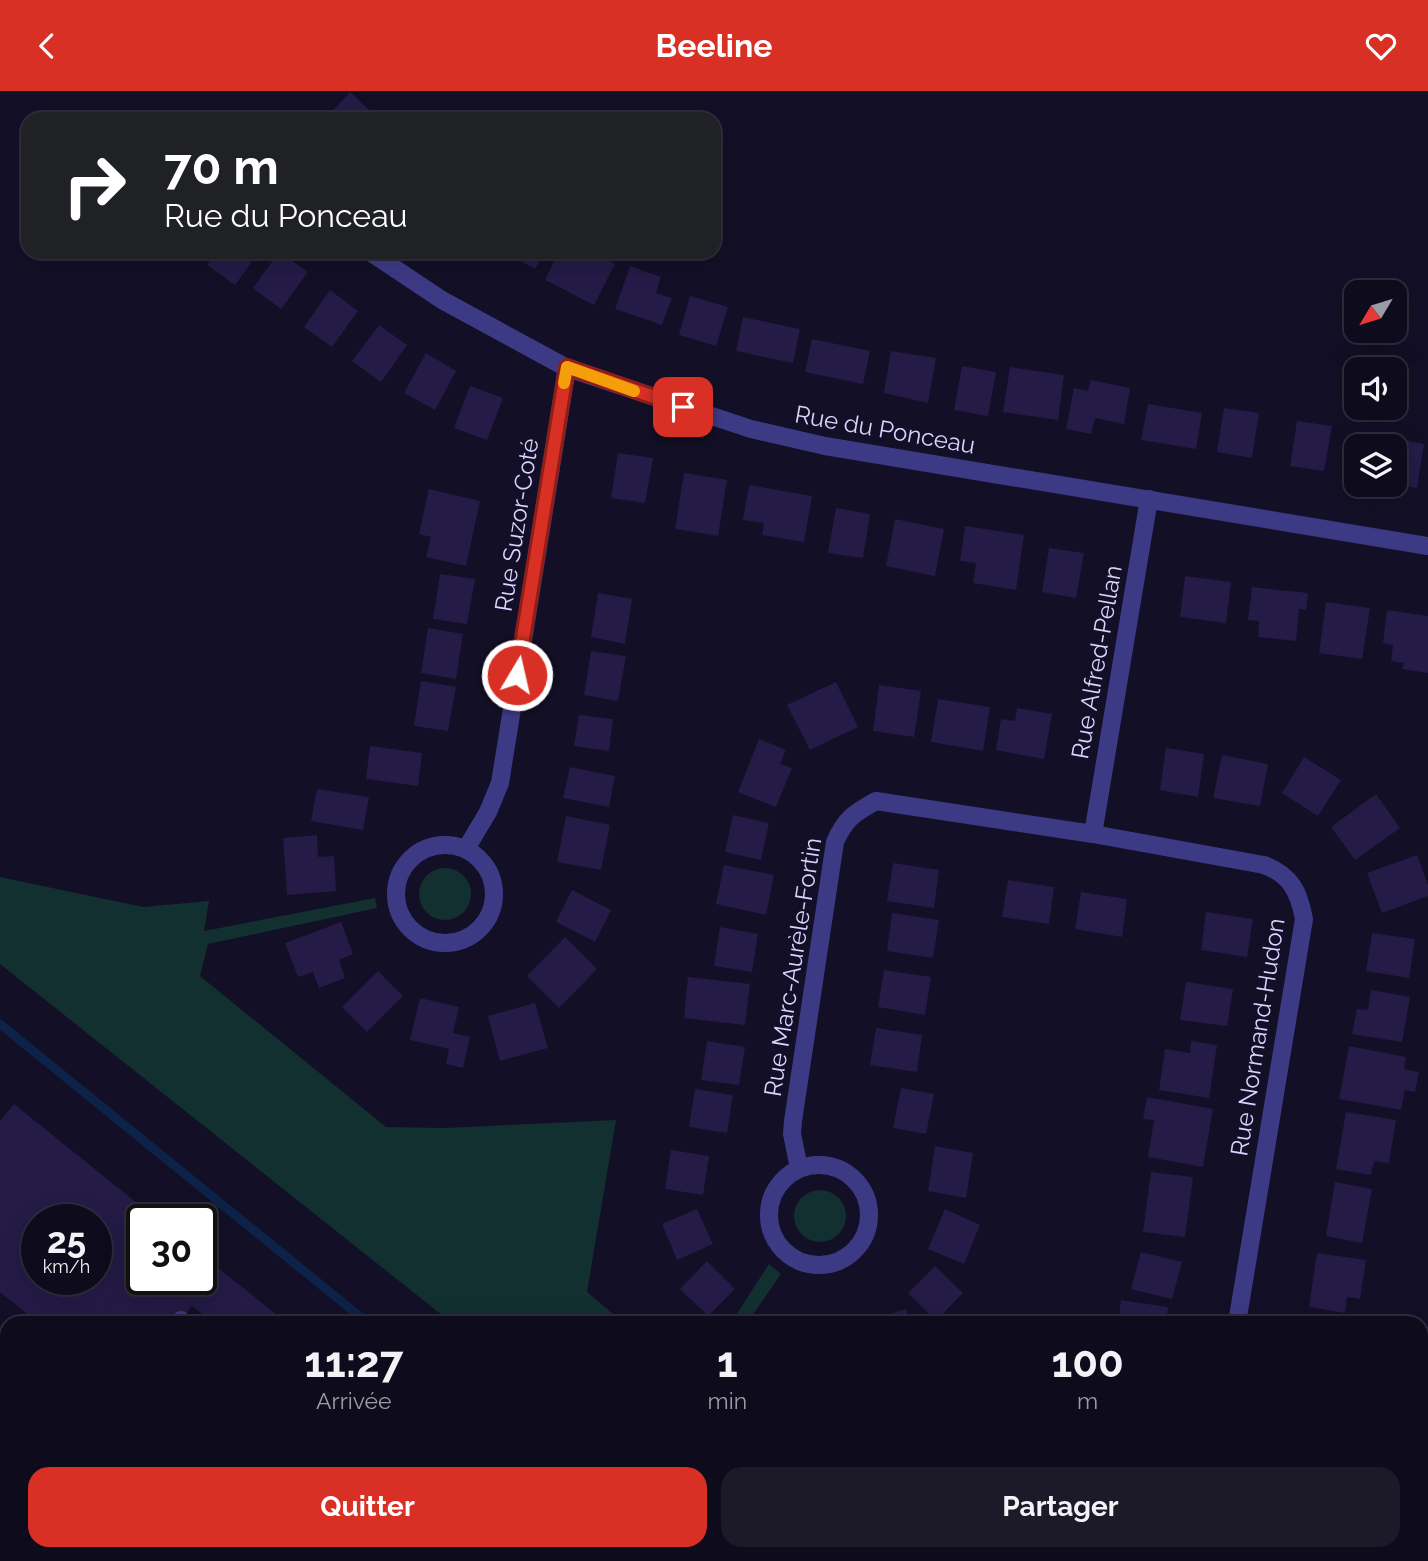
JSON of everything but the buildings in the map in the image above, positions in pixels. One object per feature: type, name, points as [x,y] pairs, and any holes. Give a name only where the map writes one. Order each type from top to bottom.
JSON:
[{"type":"street","name":"Rue du Ponceau","points":[[380,259],[442,300],[567,367],[627,389],[794,440],[1428,546]]},
{"type":"street","name":"Rue Suzor-Coté","points":[[466,849],[488,812],[500,783],[567,367]]},
{"type":"street","name":"Rue Alfred-Pellan","points":[[1093,834],[1149,499]]},
{"type":"street","name":"Rue Marc-Aurèle-Fortin","points":[[799,1168],[792,1135],[793,1121],[835,842],[844,823],[859,810],[876,801],[1093,834]]},
{"type":"street","name":"Rue Normand-Hudon","points":[[1093,834],[1264,865],[1285,876],[1296,892],[1302,911],[1304,919],[1238,1316]]},
{"type":"street","points":[[433,845],[466,849],[479,858],[491,879],[494,902],[488,918],[466,939],[434,943],[418,936],[406,925],[395,894],[405,863],[418,852],[433,845]]},
{"type":"street","points":[[815,1164],[839,1168],[859,1182],[867,1197],[870,1213],[864,1237],[849,1256],[834,1263],[817,1265],[801,1262],[786,1253],[774,1238],[769,1207],[775,1191],[785,1178],[799,1168],[815,1164]]},
{"type":"green space","points":[[445,868],[464,875],[471,894],[464,913],[445,920],[426,913],[419,894],[426,875]]},
{"type":"green space","points":[[0,877],[143,907],[209,901],[204,931],[375,898],[377,908],[208,944],[200,976],[386,1127],[444,1128],[616,1120],[587,1292],[616,1316],[443,1316],[0,964]]},
{"type":"green space","points":[[820,1190],[839,1197],[846,1216],[839,1235],[820,1242],[801,1235],[794,1216],[801,1197]]},
{"type":"green space","points":[[769,1264],[781,1274],[752,1316],[736,1316]]},
{"type":"waterway","points":[[0,1024],[359,1316]]},
{"type":"slow traffic","points":[[564,383],[567,367],[634,391]]},
{"type":"route","points":[[517,675],[567,367],[683,407]]}]
